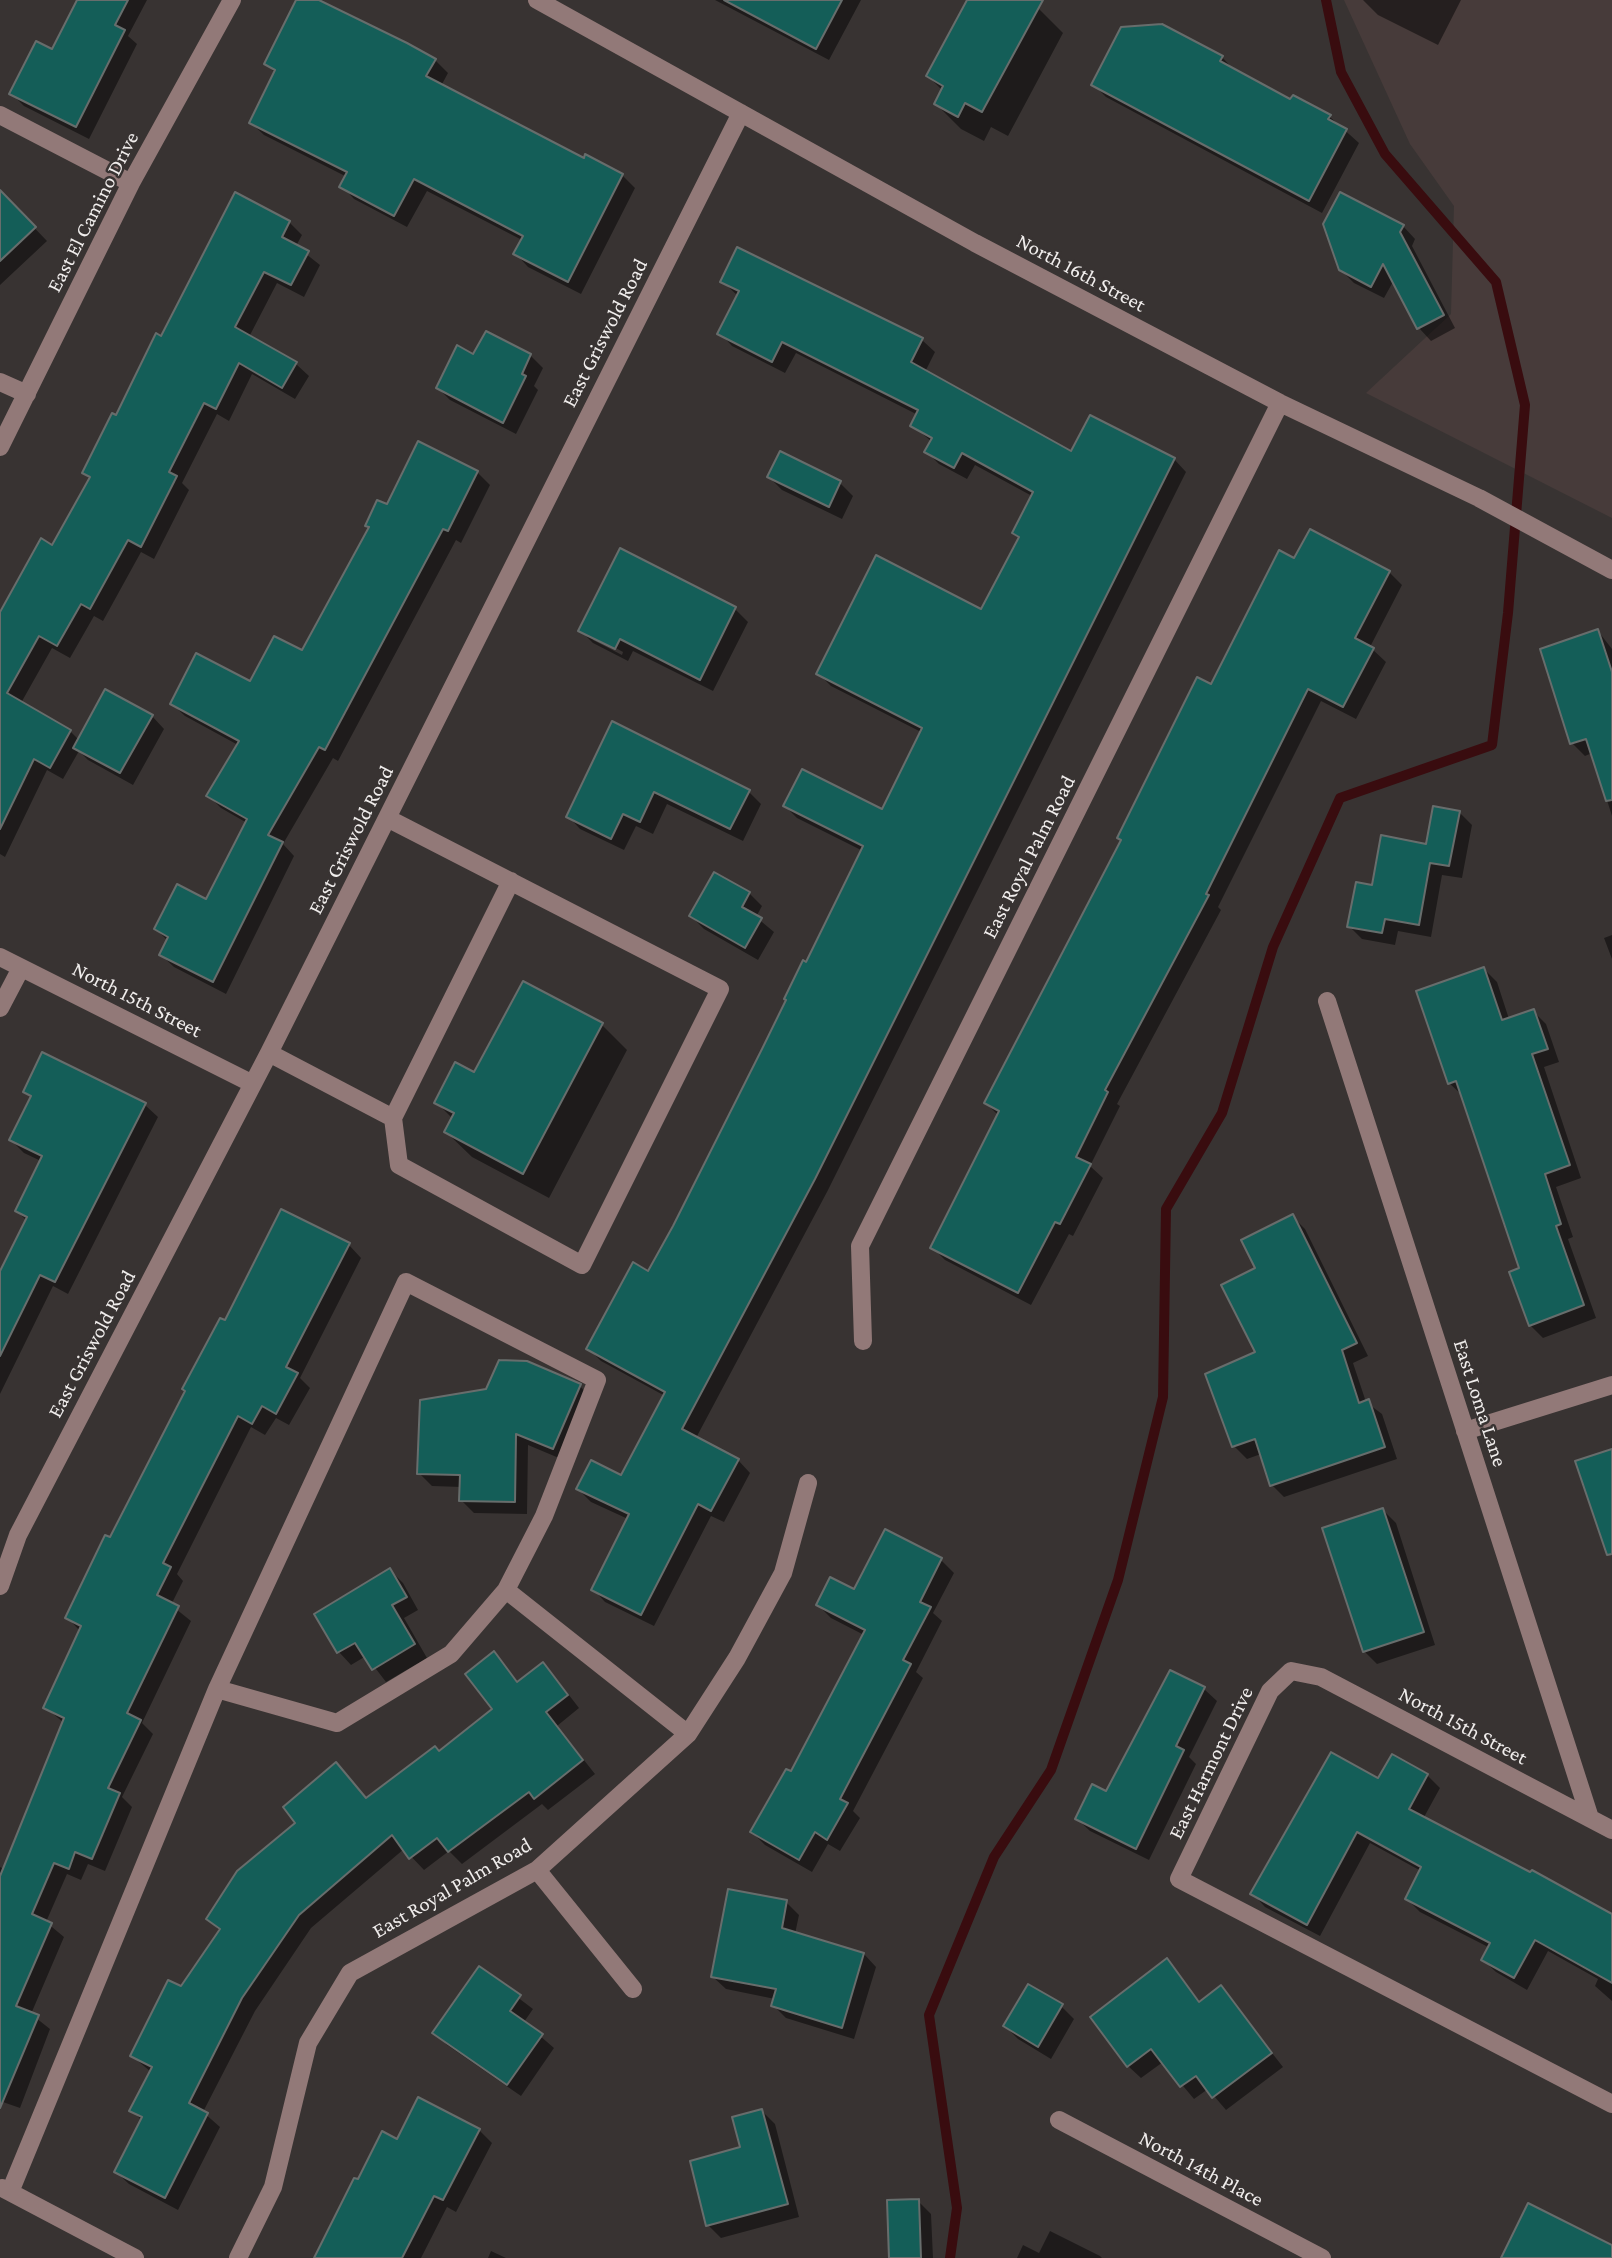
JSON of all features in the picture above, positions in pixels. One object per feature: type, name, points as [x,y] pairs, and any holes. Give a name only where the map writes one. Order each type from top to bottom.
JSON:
[{"type":"street","name":"East El Camino Drive","points":[[0,447],[131,183],[232,0]]},
{"type":"street","name":"North 16th Street","points":[[537,0],[975,243],[1280,403],[1479,498],[1612,570]]},
{"type":"street","name":"East Griswold Road","points":[[0,1586],[18,1535],[270,1053],[741,113]]},
{"type":"street","points":[[0,115],[131,183]]},
{"type":"street","points":[[0,382],[27,394]]},
{"type":"street","name":"East Royal Palm Road","points":[[863,1341],[860,1247],[1280,403]]},
{"type":"street","points":[[387,818],[511,881],[720,989],[582,1265],[399,1165],[393,1118],[511,881]]},
{"type":"street","name":"North 15th Street","points":[[0,957],[253,1084]]},
{"type":"street","points":[[0,1008],[22,968]]},
{"type":"street","name":"East Loma Lane","points":[[1327,1001],[1590,1818]]},
{"type":"street","points":[[270,1053],[393,1118]]},
{"type":"street","points":[[135,2258],[5,2190],[217,1689],[406,1282],[597,1380],[544,1516],[506,1590],[451,1654],[337,1723],[217,1689]]},
{"type":"street","points":[[1465,1431],[1612,1385]]},
{"type":"street","name":"East Royal Palm Road","points":[[238,2258],[273,2187],[308,2043],[350,1973],[537,1870],[688,1734],[737,1658],[783,1573],[807,1483]]},
{"type":"street","points":[[506,1590],[688,1734]]},
{"type":"street","name":"North 15th Street","points":[[1291,1671],[1321,1677],[1612,1830]]},
{"type":"street","name":"East Harmont Drive","points":[[1291,1671],[1270,1691],[1179,1879],[1612,2104]]},
{"type":"street","points":[[537,1870],[632,1989]]},
{"type":"street","name":"North 14th Place","points":[[1059,2120],[1322,2258]]},
{"type":"shaded area","points":[[1344,0],[1612,0],[1612,518],[1366,393],[1451,314],[1454,206],[1410,144]]},
{"type":"building","points":[[77,0],[128,0],[115,25],[125,30],[76,127],[9,94],[36,41],[52,49]]},
{"type":"building","points":[[296,0],[319,0],[407,43],[436,59],[426,76],[584,158],[585,154],[623,174],[568,282],[513,254],[523,236],[414,179],[394,216],[339,187],[347,172],[249,123],[275,70],[264,64]]},
{"type":"building","points":[[724,0],[842,0],[816,49]]},
{"type":"building","points":[[967,0],[1043,0],[982,112],[965,103],[958,117],[934,104],[943,86],[926,76]]},
{"type":"building","points":[[1162,24],[1223,56],[1220,61],[1290,99],[1293,95],[1331,115],[1328,119],[1347,129],[1309,201],[1091,85],[1121,27]]},
{"type":"building","points":[[0,190],[36,227],[0,261]]},
{"type":"building","points":[[235,192],[290,221],[282,237],[309,251],[291,285],[264,272],[235,327],[297,362],[282,388],[239,363],[216,409],[204,403],[169,472],[177,476],[141,547],[128,540],[90,609],[81,604],[57,646],[39,636],[7,693],[71,730],[50,768],[34,759],[0,829],[0,612],[41,538],[52,545],[90,477],[82,473],[112,413],[116,415],[156,333],[161,336]]},
{"type":"building","points":[[1340,192],[1404,225],[1400,232],[1444,315],[1417,329],[1383,264],[1371,287],[1339,270],[1323,224]]},
{"type":"building","points":[[737,247],[923,338],[911,362],[1071,451],[1090,415],[1175,458],[815,1179],[682,1429],[739,1459],[711,1511],[698,1504],[641,1615],[591,1590],[629,1514],[576,1489],[591,1460],[621,1475],[665,1392],[586,1349],[633,1262],[648,1271],[673,1226],[786,1000],[784,999],[803,960],[806,962],[863,846],[783,806],[802,769],[882,809],[922,728],[816,674],[876,555],[981,609],[1019,537],[1012,533],[1033,492],[962,453],[954,468],[924,452],[932,438],[910,426],[918,410],[782,342],[772,362],[717,334],[739,291],[720,282]]},
{"type":"building","points":[[486,331],[531,354],[522,374],[526,376],[503,423],[436,388],[457,345],[473,354]]},
{"type":"building","points":[[418,441],[478,471],[448,531],[443,529],[325,750],[319,747],[268,835],[283,842],[213,982],[159,955],[168,937],[154,929],[177,884],[206,899],[247,819],[206,796],[239,741],[170,704],[196,653],[250,681],[274,636],[302,650],[369,527],[365,526],[377,500],[387,504]]},
{"type":"building","points":[[780,451],[841,481],[829,507],[767,477]]},
{"type":"building","points":[[1310,529],[1390,571],[1355,638],[1374,648],[1343,707],[1308,689],[1206,894],[1209,895],[1105,1090],[1108,1092],[1076,1157],[1091,1164],[1060,1224],[1055,1222],[1018,1293],[930,1248],[999,1111],[984,1103],[1121,840],[1117,838],[1197,677],[1211,684],[1279,550],[1294,558]]},
{"type":"building","points":[[620,548],[736,607],[700,680],[620,639],[615,649],[578,631]]},
{"type":"building","points":[[1598,629],[1612,672],[1612,800],[1606,801],[1586,739],[1570,744],[1540,649]]},
{"type":"building","points":[[105,689],[153,715],[120,773],[73,748]]},
{"type":"building","points":[[612,721],[750,790],[730,829],[654,792],[640,822],[623,814],[611,839],[566,817]]},
{"type":"building","points":[[1433,806],[1460,811],[1449,866],[1430,863],[1419,925],[1385,919],[1382,933],[1347,927],[1356,882],[1372,885],[1381,835],[1426,844]]},
{"type":"building","points":[[714,872],[750,892],[742,907],[762,918],[745,948],[689,916]]},
{"type":"building","points":[[1484,967],[1502,1020],[1534,1009],[1548,1049],[1532,1054],[1570,1165],[1545,1174],[1561,1224],[1556,1226],[1584,1305],[1529,1326],[1509,1272],[1519,1268],[1456,1081],[1448,1084],[1416,991]]},
{"type":"building","points":[[523,981],[603,1023],[523,1174],[444,1132],[454,1113],[434,1103],[455,1062],[474,1072]]},
{"type":"building","points":[[42,1052],[146,1103],[55,1282],[40,1275],[0,1356],[0,1271],[27,1217],[15,1211],[42,1156],[9,1140],[31,1096],[23,1092]]},
{"type":"building","points":[[281,1209],[350,1243],[286,1367],[298,1373],[276,1414],[262,1406],[252,1424],[238,1416],[163,1563],[171,1567],[157,1595],[179,1606],[127,1713],[141,1720],[108,1788],[120,1793],[92,1859],[75,1852],[69,1869],[54,1863],[32,1914],[52,1923],[16,2006],[39,2015],[0,2108],[0,1876],[64,1718],[43,1708],[81,1626],[65,1618],[105,1535],[110,1537],[185,1391],[182,1389],[220,1318],[225,1320]]},
{"type":"building","points":[[1293,1214],[1357,1343],[1342,1350],[1359,1403],[1369,1399],[1385,1447],[1270,1486],[1255,1439],[1232,1447],[1205,1374],[1255,1352],[1221,1285],[1255,1268],[1241,1240]]},
{"type":"building","points":[[499,1360],[527,1361],[581,1384],[553,1449],[516,1434],[515,1502],[459,1501],[460,1475],[417,1474],[420,1400],[486,1389]]},
{"type":"building","points":[[1612,1449],[1612,1554],[1607,1555],[1575,1461]]},
{"type":"building","points":[[1383,1508],[1424,1632],[1363,1652],[1322,1528]]},
{"type":"building","points":[[885,1529],[942,1558],[920,1602],[931,1607],[903,1660],[911,1664],[840,1799],[848,1803],[827,1840],[815,1832],[799,1860],[750,1832],[786,1769],[791,1771],[865,1630],[816,1605],[830,1577],[854,1589]]},
{"type":"building","points":[[390,1568],[407,1597],[392,1605],[415,1644],[372,1670],[355,1643],[337,1653],[314,1614]]},
{"type":"building","points":[[494,1651],[517,1682],[543,1662],[568,1695],[546,1712],[583,1760],[534,1799],[529,1792],[448,1852],[437,1838],[409,1859],[392,1835],[299,1915],[242,1998],[189,2103],[208,2113],[165,2198],[114,2172],[142,2117],[129,2111],[152,2067],[130,2056],[168,1980],[181,1986],[220,1929],[206,1919],[237,1871],[295,1823],[283,1807],[336,1762],[366,1798],[435,1746],[439,1751],[492,1709],[465,1674]]},
{"type":"building","points":[[1170,1670],[1205,1687],[1176,1746],[1184,1750],[1136,1849],[1075,1819],[1092,1784],[1106,1791]]},
{"type":"building","points":[[1331,1752],[1378,1778],[1392,1754],[1428,1774],[1409,1809],[1530,1872],[1532,1870],[1612,1914],[1612,1983],[1535,1940],[1514,1978],[1481,1960],[1490,1943],[1405,1899],[1421,1867],[1357,1832],[1307,1925],[1250,1894]]},
{"type":"building","points":[[728,1889],[787,1900],[782,1928],[864,1953],[842,2028],[771,2006],[776,1989],[711,1977]]},
{"type":"building","points":[[1167,1958],[1199,2002],[1221,1985],[1272,2053],[1212,2098],[1196,2076],[1180,2087],[1151,2049],[1127,2067],[1090,2017]]},
{"type":"building","points":[[479,1966],[521,1995],[510,2011],[543,2034],[507,2085],[432,2033]]},
{"type":"building","points":[[1028,1984],[1063,2004],[1038,2047],[1003,2026]]},
{"type":"building","points":[[418,2097],[480,2129],[443,2200],[434,2196],[402,2258],[314,2258],[354,2178],[358,2179],[382,2131],[397,2139]]},
{"type":"building","points":[[762,2109],[788,2204],[706,2226],[690,2161],[740,2147],[732,2117]]},
{"type":"building","points":[[919,2199],[921,2258],[889,2258],[887,2200]]},
{"type":"building","points":[[1528,2203],[1612,2245],[1612,2258],[1501,2258]]},
{"type":"waterway","points":[[950,2258],[957,2208],[929,2015],[994,1857],[1051,1770],[1118,1580],[1163,1397],[1166,1209],[1222,1113],[1273,947],[1340,798],[1492,745],[1508,613],[1525,405],[1496,282],[1385,154],[1341,72],[1326,0]]}]
